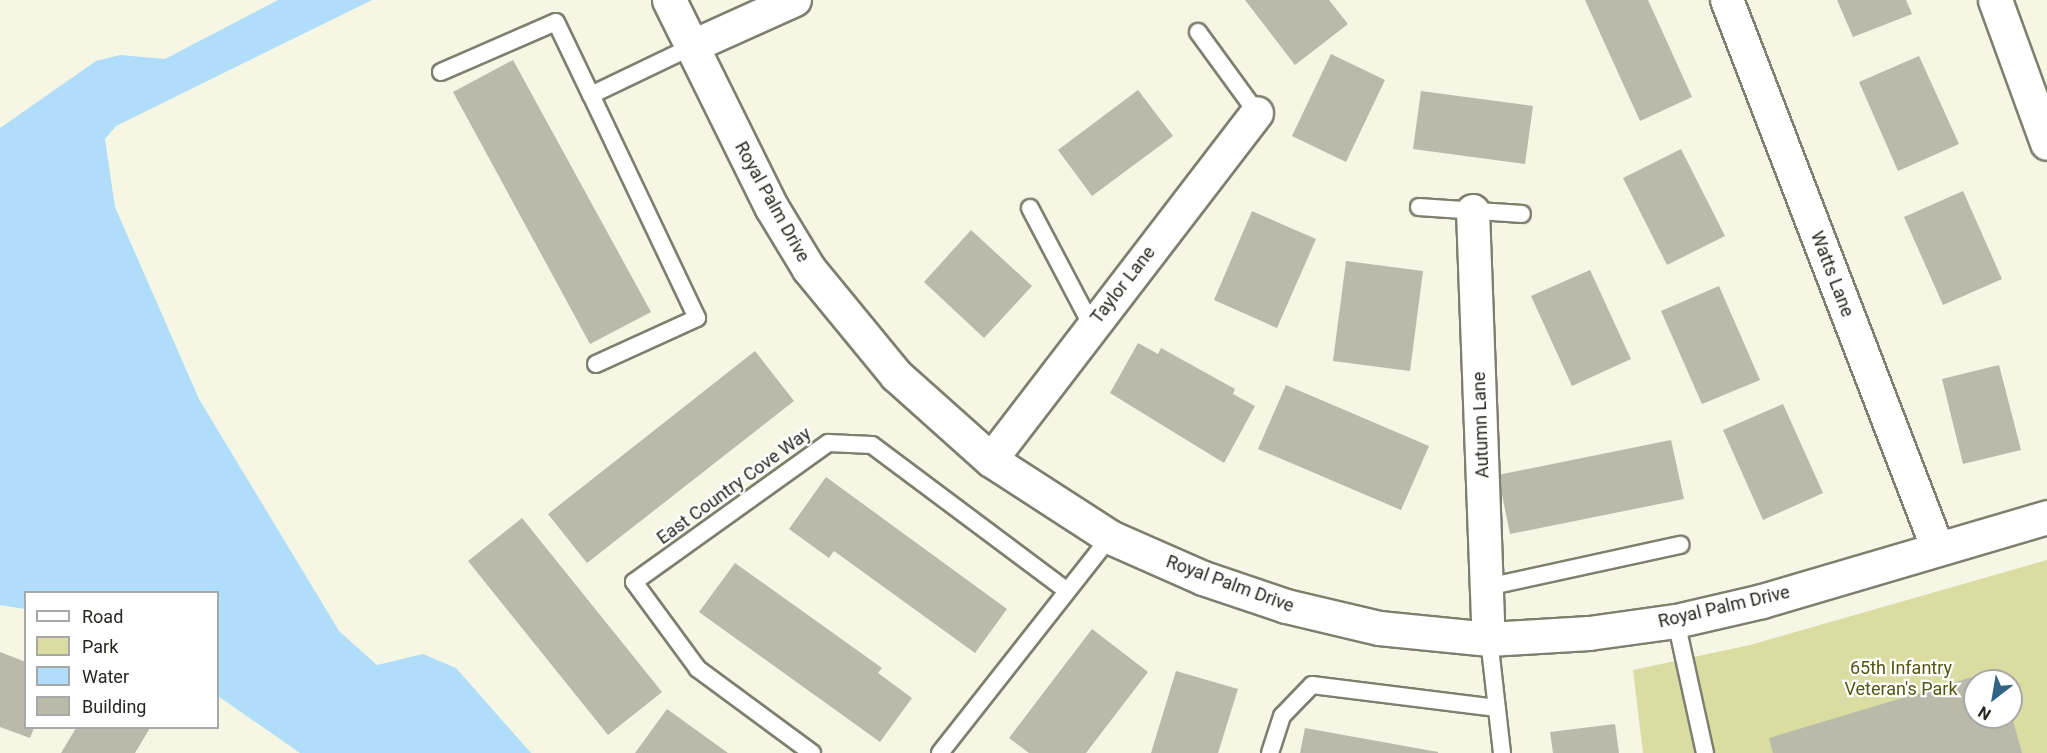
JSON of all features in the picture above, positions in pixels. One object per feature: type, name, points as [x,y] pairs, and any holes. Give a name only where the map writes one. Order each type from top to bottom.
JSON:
[{"type":"street","name":"Royal Palm Drive","points":[[669,0],[772,208],[809,269],[896,375],[991,460],[1110,537],[1203,578],[1286,606],[1379,628],[1489,639],[1589,633],[1676,621],[1762,601],[2047,517]]},
{"type":"street","points":[[691,47],[795,0]]},
{"type":"street","name":"Watts Lane","points":[[1726,0],[1938,549]]},
{"type":"street","points":[[1995,0],[2047,143]]},
{"type":"street","name":"Taylor Lane","points":[[991,460],[1257,113]]},
{"type":"street","name":"Autumn Lane","points":[[1473,211],[1489,639]]},
{"type":"lane","points":[[441,72],[556,22],[697,318],[596,364]]},
{"type":"lane","points":[[1198,32],[1257,113]]},
{"type":"lane","points":[[591,95],[691,47]]},
{"type":"lane","points":[[1419,207],[1522,214]]},
{"type":"lane","points":[[1030,208],[1092,326]]},
{"type":"lane","name":"East Country Cove Way","points":[[812,753],[699,669],[634,582],[828,443],[872,445],[1066,590]]},
{"type":"lane","points":[[940,753],[1110,537]]},
{"type":"lane","points":[[1487,587],[1680,545]]},
{"type":"lane","points":[[1676,621],[1705,753]]},
{"type":"lane","points":[[1489,639],[1502,753]]},
{"type":"lane","points":[[1270,753],[1282,716],[1312,685],[1497,708]]},
{"type":"green space","name":"65th Infantry Veteran's Park","points":[[2047,560],[2047,753],[1643,753],[1633,670],[1750,645]]},
{"type":"water","points":[[278,0],[372,0],[116,126],[105,139],[115,207],[199,399],[339,631],[377,665],[423,654],[456,668],[531,753],[300,753],[219,697],[219,591],[24,591],[24,609],[0,605],[0,128],[96,61],[120,55],[165,59]]},
{"type":"building","points":[[1245,0],[1329,0],[1348,24],[1295,65]]},
{"type":"building","points":[[1585,0],[1648,0],[1692,97],[1640,121]]},
{"type":"building","points":[[1837,0],[1906,0],[1912,14],[1853,37]]},
{"type":"building","points":[[1331,54],[1385,80],[1346,162],[1292,136]]},
{"type":"building","points":[[1919,56],[1959,144],[1898,171],[1859,82]]},
{"type":"building","points":[[513,60],[651,312],[590,344],[453,92]]},
{"type":"building","points":[[1138,90],[1173,136],[1092,196],[1058,150]]},
{"type":"building","points":[[1421,91],[1533,106],[1525,164],[1413,149]]},
{"type":"building","points":[[1681,149],[1725,236],[1667,265],[1623,178]]},
{"type":"building","points":[[1963,191],[2002,279],[1943,305],[1904,217]]},
{"type":"building","points":[[1252,211],[1316,239],[1277,328],[1214,300]]},
{"type":"building","points":[[971,230],[1032,286],[984,338],[924,282]]},
{"type":"building","points":[[1346,261],[1423,271],[1410,371],[1333,361]]},
{"type":"building","points":[[1590,270],[1631,359],[1572,386],[1531,296]]},
{"type":"building","points":[[1719,286],[1760,380],[1702,404],[1661,311]]},
{"type":"building","points":[[1138,343],[1158,354],[1161,348],[1235,389],[1233,394],[1255,406],[1224,463],[1110,393]]},
{"type":"building","points":[[755,351],[794,401],[587,563],[548,514]]},
{"type":"building","points":[[1999,365],[2021,450],[1963,464],[1942,379]]},
{"type":"building","points":[[1286,385],[1429,446],[1401,510],[1258,449]]},
{"type":"building","points":[[1783,404],[1823,493],[1763,520],[1723,430]]},
{"type":"building","points":[[1671,440],[1684,499],[1510,534],[1498,475]]},
{"type":"building","points":[[826,477],[1007,609],[975,653],[834,551],[829,558],[789,529]]},
{"type":"building","points":[[522,518],[662,692],[608,735],[468,561]]},
{"type":"building","points":[[735,563],[882,668],[878,673],[912,698],[880,742],[699,612]]},
{"type":"building","points":[[1092,629],[1148,672],[1086,753],[1029,753],[1009,738]]},
{"type":"building","points":[[0,652],[24,661],[24,729],[34,729],[30,738],[0,727]]},
{"type":"building","points":[[1176,671],[1238,689],[1218,753],[1151,753]]},
{"type":"building","points":[[1963,680],[1963,729],[2015,729],[2022,753],[1773,753],[1769,738]]},
{"type":"building","points":[[667,709],[728,753],[635,753]]},
{"type":"building","points":[[1615,724],[1619,753],[1553,753],[1550,732]]},
{"type":"building","points":[[1305,728],[1438,752],[1438,753],[1300,753]]},
{"type":"building","points":[[75,729],[149,729],[135,753],[61,753]]}]
